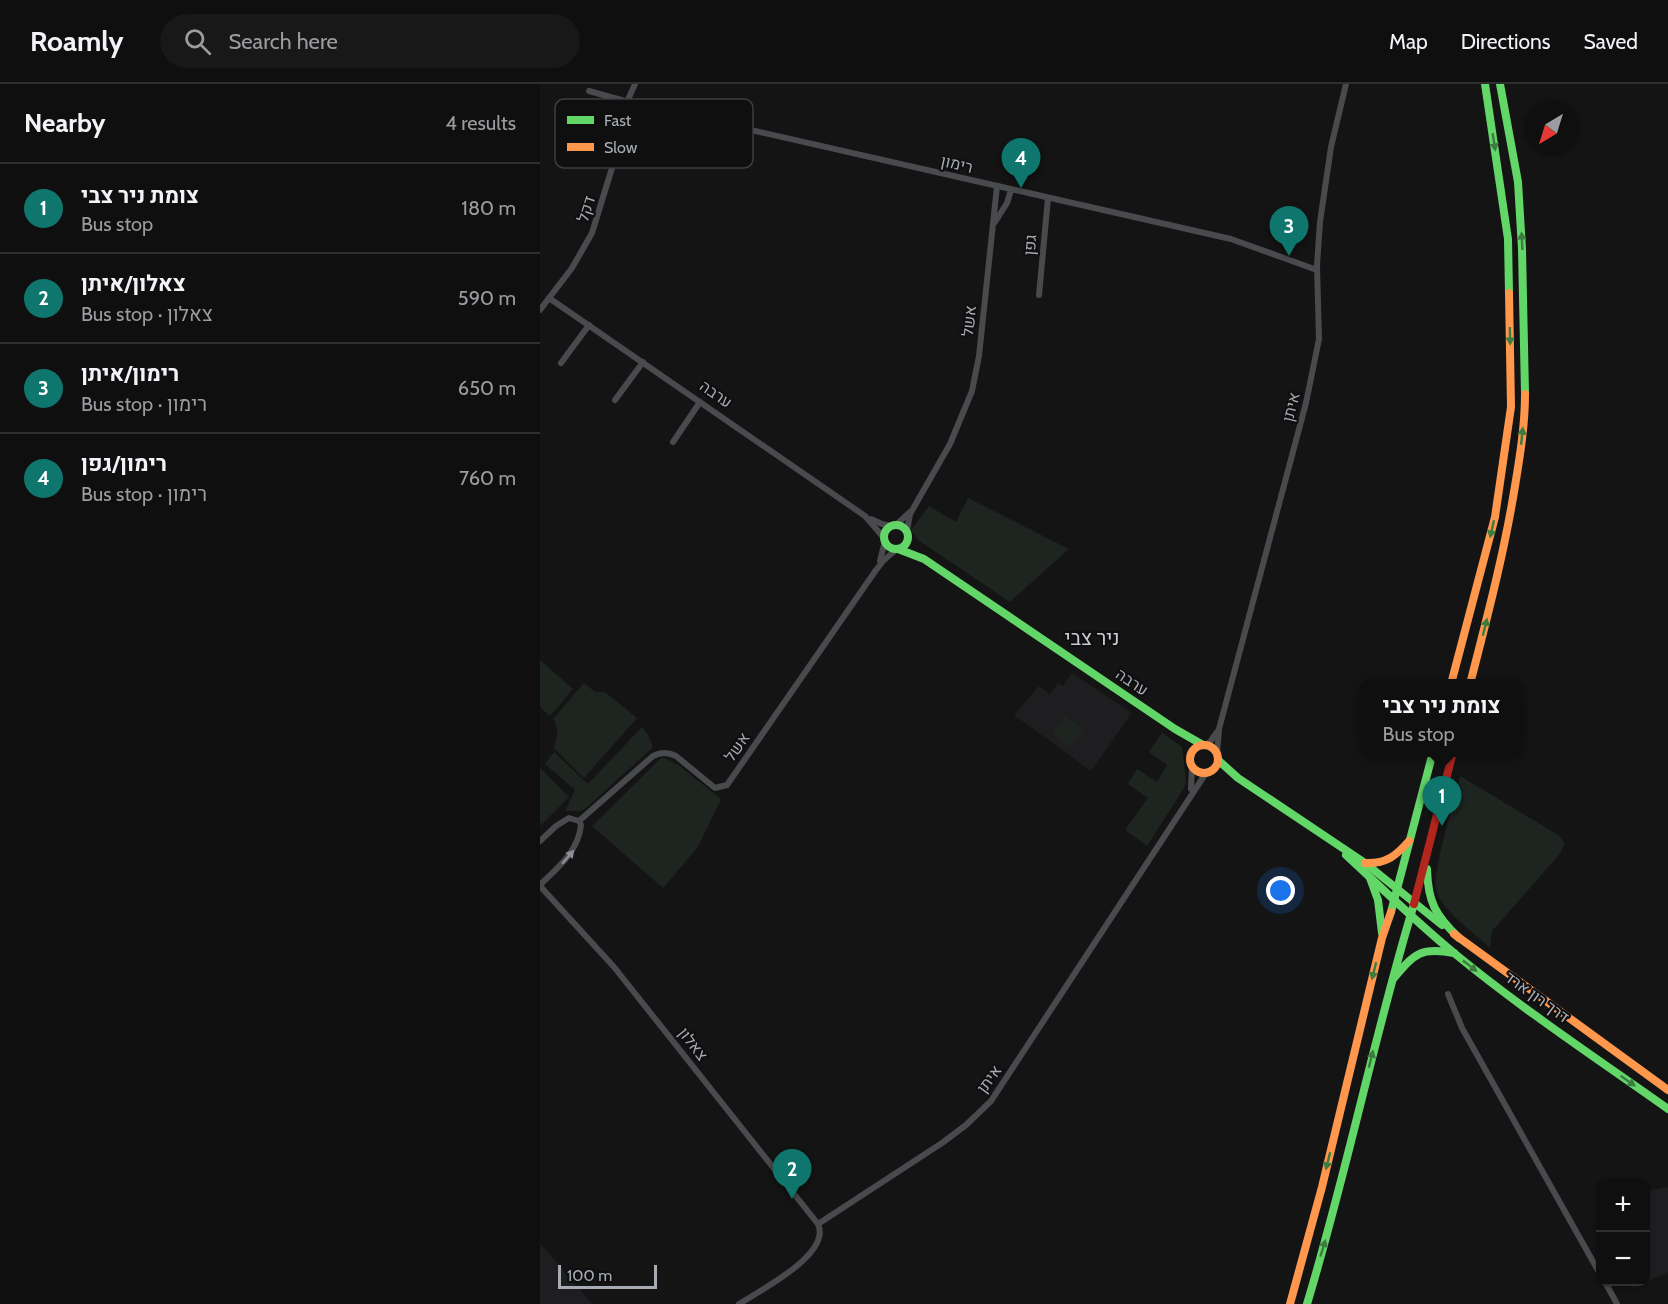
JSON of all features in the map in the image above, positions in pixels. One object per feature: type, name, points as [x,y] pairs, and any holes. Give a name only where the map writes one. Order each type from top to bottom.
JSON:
[{"type":"main road","points":[[1451,679],[1495,516],[1511,407],[1509,239],[1485,84]]},
{"type":"main road","points":[[1471,679],[1506,544],[1525,410],[1522,249],[1518,182],[1500,84]]},
{"type":"main road","points":[[1506,84],[1512,148]]},
{"type":"main road","points":[[894,525],[902,527],[907,535],[906,544],[898,549],[890,547],[885,539],[886,530],[894,525]]},
{"type":"main road","name":"ערבה","points":[[907,535],[910,543],[924,559]]},
{"type":"main road","name":"ערבה","points":[[898,549],[924,559],[1175,729],[1204,745]]},
{"type":"main road","name":"ערבה","points":[[1175,729],[1189,748],[1191,761]]},
{"type":"main road","points":[[1238,778],[1221,772],[1196,771],[1191,761],[1194,750],[1204,745],[1212,748],[1238,778],[1326,837]]},
{"type":"main road","points":[[1208,772],[1215,769],[1218,757]]},
{"type":"main road","points":[[1290,1304],[1322,1187],[1382,938],[1398,890],[1432,757]]},
{"type":"main road","points":[[1306,1304],[1327,1237],[1390,982],[1411,916],[1452,757]]},
{"type":"main road","name":"דרך רון ארד","points":[[1326,837],[1365,863],[1460,938],[1668,1090]]},
{"type":"main road","name":"דרך רון ארד","points":[[1326,837],[1454,953],[1668,1109]]},
{"type":"main road","points":[[1365,863],[1383,864],[1390,861],[1411,839]]},
{"type":"main road","points":[[1427,855],[1427,891],[1433,910],[1440,920],[1460,938]]},
{"type":"main road","points":[[1370,878],[1378,900],[1382,938]]},
{"type":"main road","points":[[1390,982],[1411,957],[1420,952],[1428,949],[1454,953]]},
{"type":"street","name":"דקל","points":[[631,99],[635,84]]},
{"type":"street","name":"איתן","points":[[1218,757],[1219,729],[1318,351],[1317,270],[1320,222],[1326,176],[1346,84]]},
{"type":"street","name":"רימון","points":[[589,91],[616,99]]},
{"type":"street","name":"רימון","points":[[753,131],[1231,239],[1317,270]]},
{"type":"street","name":"דקל","points":[[540,310],[582,252],[592,233],[611,168]]},
{"type":"street","name":"אשל","points":[[894,525],[912,509],[950,444],[972,391],[978,364],[997,186]]},
{"type":"street","name":"אשל","points":[[993,229],[995,221],[1010,197],[1011,190]]},
{"type":"street","name":"גפן","points":[[1039,295],[1048,198]]},
{"type":"street","name":"ערבה","points":[[549,298],[865,516],[882,524],[894,525]]},
{"type":"street","points":[[561,363],[589,325]]},
{"type":"street","points":[[615,400],[643,362]]},
{"type":"street","points":[[674,442],[700,402]]},
{"type":"street","name":"אשל","points":[[907,535],[912,509]]},
{"type":"street","name":"ערבה","points":[[865,516],[885,539]]},
{"type":"street","name":"אשל","points":[[876,570],[885,539]]},
{"type":"street","name":"אשל","points":[[540,841],[563,821],[569,818],[579,821],[659,753],[670,753],[676,756],[715,788],[727,785],[876,570],[898,549]]},
{"type":"street","name":"איתן","points":[[1204,745],[1215,736],[1219,729]]},
{"type":"street","name":"איתן","points":[[1189,795],[1193,781],[1191,761]]},
{"type":"street","name":"איתן","points":[[819,1224],[942,1143],[966,1125],[991,1101],[1005,1083],[1066,984],[1189,795],[1208,772]]},
{"type":"street","points":[[540,886],[574,850],[581,830],[579,821]]},
{"type":"street","name":"צאלון","points":[[540,886],[610,962],[819,1224]]},
{"type":"street","points":[[1448,994],[1462,1028],[1596,1267]]},
{"type":"street","points":[[740,1303],[809,1256],[818,1243],[821,1233],[819,1224]]},
{"type":"street","points":[[1608,1286],[1617,1304]]},
{"type":"shaded area","points":[[968,498],[1069,549],[1010,602],[918,540],[911,530],[929,506],[956,522]]},
{"type":"shaded area","points":[[540,660],[573,689],[550,716],[540,707]]},
{"type":"shaded area","points":[[1072,673],[1132,713],[1091,771],[1014,715],[1039,686],[1050,694],[1058,683],[1063,686]]},
{"type":"shaded area","points":[[584,683],[595,692],[605,692],[637,718],[584,778],[554,748],[557,729],[553,719]]},
{"type":"shaded area","points":[[1065,716],[1083,729],[1070,747],[1052,733]]},
{"type":"shaded area","points":[[642,727],[653,747],[585,809],[565,811],[575,790],[545,764],[554,752],[588,784]]},
{"type":"shaded area","points":[[1162,733],[1182,747],[1186,781],[1184,788],[1147,846],[1125,830],[1148,798],[1128,784],[1137,769],[1157,782],[1167,765],[1149,752]]},
{"type":"shaded area","points":[[662,757],[677,764],[721,799],[698,847],[663,888],[592,826]]},
{"type":"shaded area","points":[[540,768],[569,797],[540,826]]},
{"type":"shaded area","points":[[1460,776],[1560,836],[1565,844],[1559,855],[1492,931],[1490,948],[1444,906],[1436,890],[1437,868]]},
{"type":"shaded area","points":[[1668,1187],[1668,1272],[1650,1280],[1650,1232],[1650,1190]]},
{"type":"shaded area","points":[[540,1243],[592,1304],[540,1304]]},
{"type":"traffic: fast","points":[[1485,84],[1508,239],[1509,293]]},
{"type":"traffic: fast","points":[[1500,84],[1518,182],[1525,394]]},
{"type":"traffic: fast","points":[[896,525],[901,526],[907,532],[908,537],[907,542],[901,548],[896,549],[891,548],[885,542],[884,537],[885,532],[891,526],[896,525]]},
{"type":"traffic: fast","points":[[898,549],[924,559],[1175,729],[1203,745]]},
{"type":"traffic: fast","points":[[1391,912],[1432,757]]},
{"type":"traffic: fast","points":[[1218,760],[1238,778],[1365,863],[1442,925]]},
{"type":"traffic: fast","points":[[1346,855],[1426,929],[1480,974],[1668,1109]]},
{"type":"traffic: fast","points":[[1427,869],[1429,890],[1434,907],[1459,938]]},
{"type":"traffic: fast","points":[[1370,878],[1378,900],[1382,933]]},
{"type":"traffic: fast","points":[[1307,1304],[1414,904]]},
{"type":"traffic: fast","points":[[1394,978],[1420,954],[1434,951],[1454,953]]},
{"type":"traffic: slow","points":[[1452,679],[1495,517],[1511,407],[1509,293]]},
{"type":"traffic: slow","points":[[1471,679],[1511,511],[1522,440],[1525,394]]},
{"type":"traffic: slow","points":[[1204,745],[1214,749],[1218,759],[1214,769],[1204,773],[1194,769],[1190,759],[1194,749],[1204,745]]},
{"type":"traffic: slow","points":[[1365,863],[1390,858],[1409,841]]},
{"type":"traffic: slow","points":[[1290,1304],[1322,1187],[1382,938],[1391,912]]},
{"type":"traffic: slow","points":[[1454,934],[1668,1090]]},
{"type":"traffic: jam","points":[[1414,904],[1452,757]]},
{"type":"place","name":"רימון/גפן","points":[[1021,188]]},
{"type":"place","name":"רימון/איתן","points":[[1289,256]]},
{"type":"place","name":"צומת ניר צבי","points":[[1442,826]]},
{"type":"place","name":"צאלון/איתן","points":[[792,1199]]},
{"type":"district","name":"ניר צבי","points":[[1092,638]]}]
